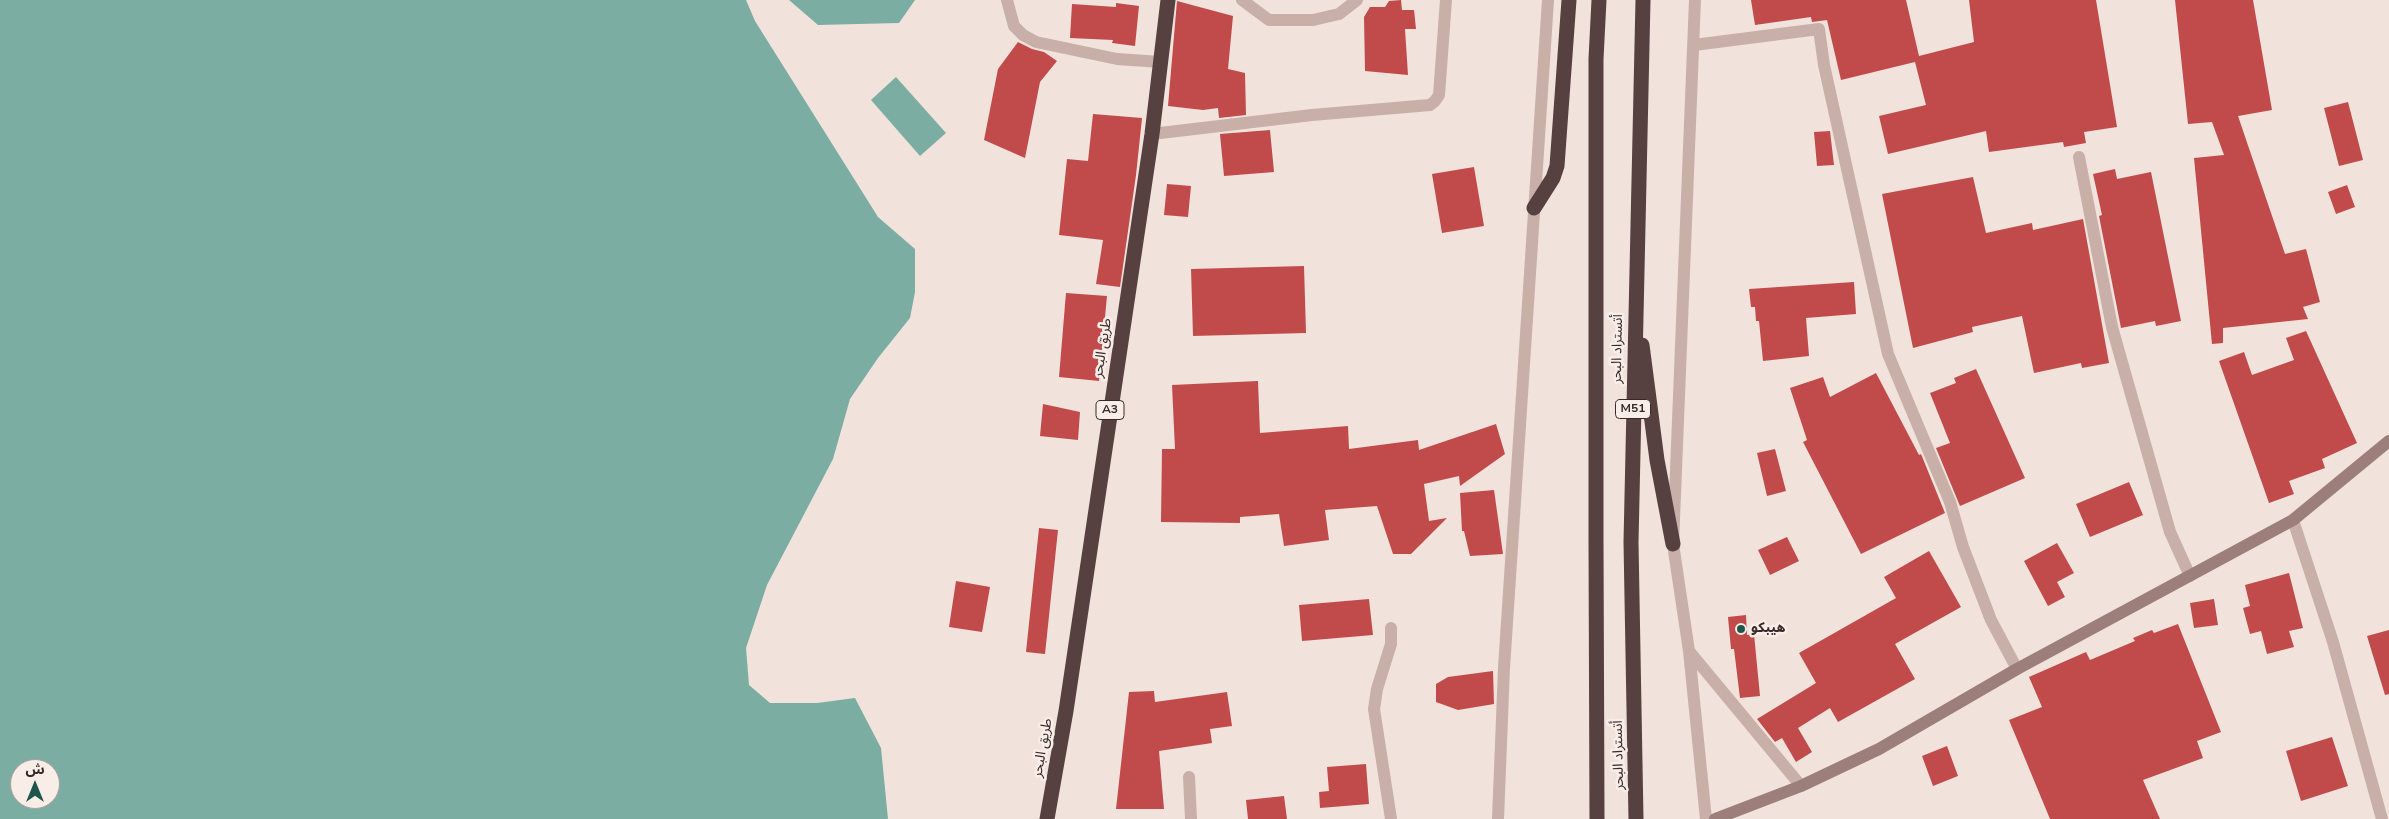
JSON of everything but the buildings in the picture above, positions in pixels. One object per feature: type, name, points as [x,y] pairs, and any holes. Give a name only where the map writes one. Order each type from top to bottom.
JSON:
[{"type":"highway","name":"طريق البحر","points":[[1047,819],[1066,711],[1152,134],[1168,0]]},
{"type":"highway","points":[[1534,208],[1553,178],[1557,166],[1569,0]]},
{"type":"highway","name":"أتستراد البحر","points":[[1598,819],[1596,59],[1599,0]]},
{"type":"highway","name":"أتستراد البحر","points":[[1636,819],[1631,542],[1643,0]]},
{"type":"highway","points":[[1635,295],[1657,460],[1673,544]]},
{"type":"main road","points":[[1715,819],[1801,786],[1879,749],[2017,669],[2293,520],[2389,441]]},
{"type":"street","points":[[1006,0],[1014,26],[1023,35],[1036,42],[1117,59],[1161,62]]},
{"type":"street","points":[[1242,0],[1269,20],[1313,20],[1339,14],[1357,0]]},
{"type":"street","points":[[1152,134],[1312,115],[1430,105],[1439,95],[1446,0]]},
{"type":"street","points":[[1498,819],[1504,668],[1548,0]]},
{"type":"street","points":[[1694,0],[1694,45],[1673,544],[1689,651],[1706,819]]},
{"type":"street","points":[[1694,45],[1819,29],[1824,65],[1888,354],[1950,502],[1963,547],[1991,620],[2017,669]]},
{"type":"street","points":[[2079,157],[2112,327],[2170,532],[2190,576]]},
{"type":"street","points":[[2293,520],[2333,642],[2382,819]]},
{"type":"street","points":[[1391,628],[1391,644],[1377,689],[1374,709],[1391,819]]},
{"type":"street","points":[[1689,651],[1801,786]]},
{"type":"street","points":[[1189,777],[1191,819]]},
{"type":"water","points":[[0,0],[746,0],[755,21],[878,217],[915,249],[915,292],[910,318],[878,358],[850,399],[833,459],[767,585],[746,648],[749,685],[770,703],[817,703],[855,698],[881,748],[888,819],[0,819]]},
{"type":"water","points":[[789,0],[915,0],[899,23],[818,25]]},
{"type":"water","points":[[896,77],[946,133],[920,156],[871,100]]},
{"type":"place","name":"هيبكو","points":[[1741,629]]}]
